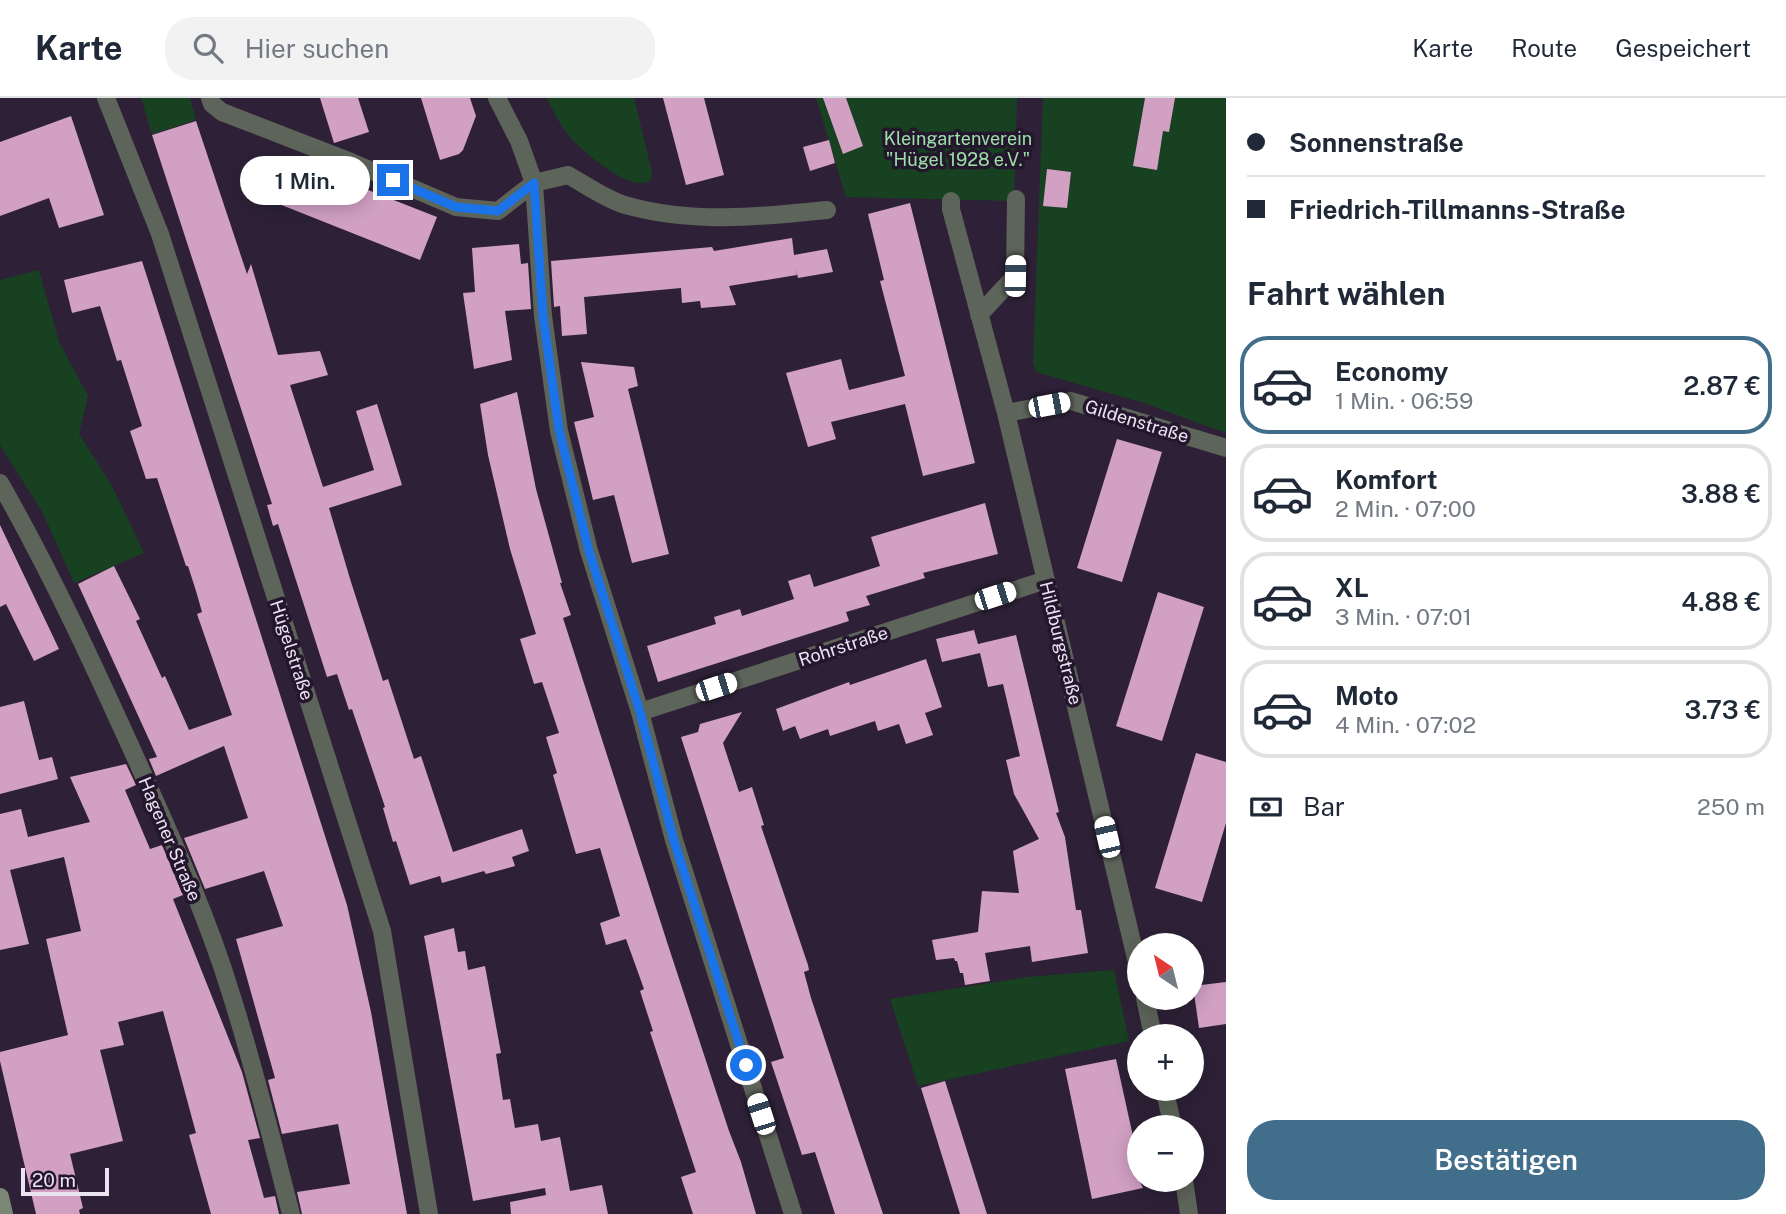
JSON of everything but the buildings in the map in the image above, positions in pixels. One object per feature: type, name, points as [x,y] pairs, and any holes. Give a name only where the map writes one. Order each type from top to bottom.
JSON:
[{"type":"street","name":"Hügelstraße","points":[[106,98],[160,234],[382,931],[429,1214]]},
{"type":"street","points":[[210,98],[212,104],[222,112],[351,162],[456,207],[498,211],[534,183],[568,175],[622,204],[671,215],[718,218],[827,210]]},
{"type":"street","points":[[497,98],[519,141],[534,183],[543,316],[559,430],[589,551],[640,712],[674,841],[793,1214]]},
{"type":"street","points":[[979,315],[1015,276],[1016,199]]},
{"type":"street","name":"Hildburgstraße","points":[[951,201],[1006,413],[1130,933]]},
{"type":"street","name":"Gildenstraße","points":[[1006,413],[1071,401],[1226,448]]},
{"type":"street","name":"Hagener Straße","points":[[0,483],[42,558],[88,652],[171,836],[208,927],[231,993],[291,1214]]},
{"type":"street","name":"Rohrstraße","points":[[640,712],[1046,580]]},
{"type":"street","points":[[1186,1192],[1189,1214]]},
{"type":"street","points":[[0,1197],[4,1214]]},
{"type":"green space","points":[[141,98],[190,98],[196,120],[152,134]]},
{"type":"green space","points":[[547,98],[634,98],[652,172],[651,180],[643,183],[632,182],[596,160],[569,136]]},
{"type":"green space","name":"Kleingartenverein \"Hügel 1928 e.V.\"","points":[[816,98],[1017,98],[1014,201],[846,197]]},
{"type":"green space","points":[[1043,98],[1226,98],[1226,433],[1144,403],[1036,372],[1033,362]]},
{"type":"green space","points":[[39,270],[59,342],[88,396],[79,434],[111,484],[144,553],[74,583],[43,513],[0,445],[0,280]]},
{"type":"green space","points":[[1114,970],[1127,1041],[918,1086],[890,999],[1027,977]]},
{"type":"route","points":[[393,180],[456,207],[498,211],[534,183],[543,316],[559,430],[589,551],[640,712],[674,841],[746,1065]]}]
